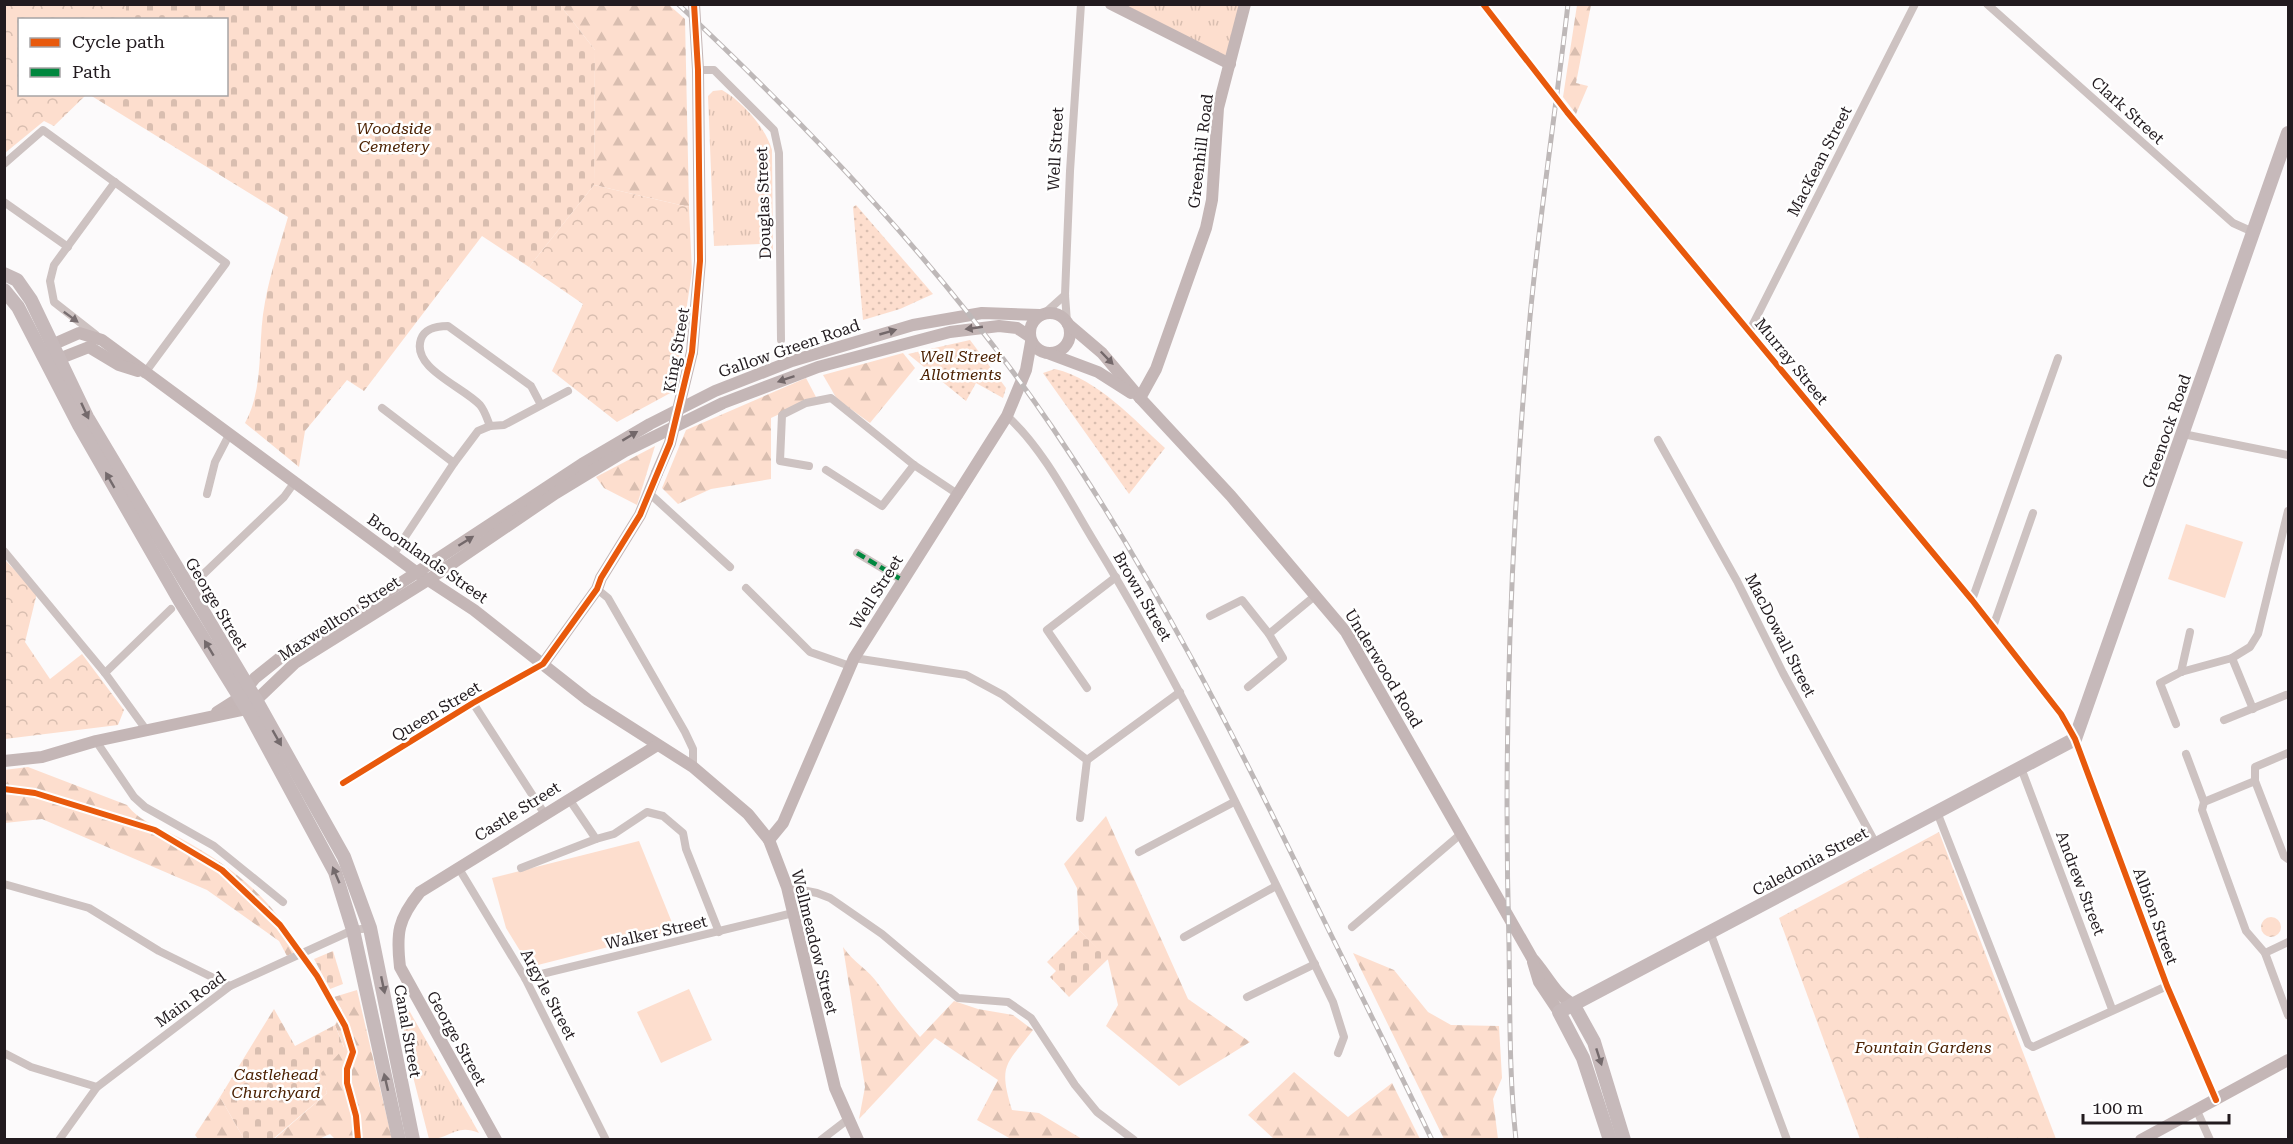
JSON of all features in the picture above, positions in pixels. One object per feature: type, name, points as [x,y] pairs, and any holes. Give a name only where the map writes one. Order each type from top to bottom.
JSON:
[{"type":"main road","name":"King Street","points":[[543,664],[597,589],[601,578],[640,515],[670,442],[692,352],[700,270],[698,70],[694,4]]},
{"type":"main road","points":[[1111,4],[1129,9],[1230,64]]},
{"type":"main road","name":"Greenhill Road","points":[[1140,398],[1156,369],[1206,228],[1212,200],[1218,108],[1245,4]]},
{"type":"main road","name":"Greenock Road","points":[[2075,739],[2289,133]]},
{"type":"main road","name":"George Street","points":[[4,274],[17,280],[31,300],[61,358],[87,417],[189,588],[335,872],[353,930]]},
{"type":"main road","name":"George Street","points":[[4,290],[22,314],[79,425],[344,857],[370,928]]},
{"type":"main road","name":"Gallow Green Road","points":[[416,572],[582,464],[650,424],[715,391],[784,363],[913,325],[982,313],[1043,314]]},
{"type":"main road","points":[[1043,314],[1056,314],[1068,323],[1070,332],[1065,347],[1048,354],[1038,350],[1030,339],[1031,324],[1043,314]]},
{"type":"main road","name":"Underwood Road","points":[[1068,323],[1102,353],[1140,398],[1232,496],[1346,632],[1532,958],[1550,978],[1560,996],[1573,1004]]},
{"type":"main road","name":"Gallow Green Road","points":[[428,580],[556,493],[625,451],[695,415],[758,388],[862,354],[950,332],[999,326],[1017,328],[1030,339]]},
{"type":"main road","name":"Broomlands Street","points":[[54,344],[79,333],[102,340],[144,374],[416,572],[474,610],[588,700],[656,746],[693,766]]},
{"type":"main road","name":"Well Street","points":[[769,840],[783,824],[852,662],[1007,416],[1026,370],[1030,339]]},
{"type":"main road","points":[[48,365],[54,344]]},
{"type":"main road","name":"Broomlands Street","points":[[61,358],[89,347],[119,365],[144,374]]},
{"type":"main road","name":"Underwood Road","points":[[1048,354],[1098,372],[1140,398]]},
{"type":"main road","name":"Well Street","points":[[1026,370],[1048,354]]},
{"type":"main road","points":[[48,365],[61,358]]},
{"type":"main road","name":"Maxwellton Street","points":[[247,699],[285,654],[358,611],[416,572]]},
{"type":"main road","name":"Maxwellton Street","points":[[4,761],[42,757],[96,741],[208,717],[247,699],[295,663],[428,580]]},
{"type":"main road","name":"Caledonia Street","points":[[1559,1012],[2075,739]]},
{"type":"main road","name":"Castle Street","points":[[404,914],[420,892],[544,813],[656,746]]},
{"type":"main road","name":"Wellmeadow Street","points":[[693,766],[742,808],[769,840],[787,887],[822,1041],[847,1120],[858,1140]]},
{"type":"main road","name":"George Street","points":[[404,914],[397,938],[400,967],[496,1140]]},
{"type":"main road","name":"Canal Street","points":[[370,928],[413,1140]]},
{"type":"main road","name":"Canal Street","points":[[353,930],[399,1140]]},
{"type":"main road","name":"Underwood Road","points":[[1532,958],[1539,982],[1559,1012]]},
{"type":"main road","points":[[1573,1004],[1594,1042],[1624,1140]]},
{"type":"main road","points":[[1559,1012],[1583,1058],[1610,1140]]},
{"type":"main road","points":[[2141,1140],[2289,1060]]},
{"type":"street","name":"Well Street","points":[[1068,323],[1065,295],[1081,4]]},
{"type":"street","name":"Murray Street","points":[[1483,4],[1567,112],[1972,600],[2061,714],[2075,739]]},
{"type":"street","name":"MacKean Street","points":[[1750,330],[1915,4]]},
{"type":"street","name":"Clark Street","points":[[1987,4],[2233,223],[2253,232]]},
{"type":"street","name":"Douglas Street","points":[[698,70],[714,70],[774,130],[779,153],[782,340]]},
{"type":"street","points":[[4,164],[43,130],[226,263],[144,374]]},
{"type":"street","points":[[4,201],[68,247],[115,182]]},
{"type":"street","name":"Broomlands Street","points":[[68,247],[54,266],[50,287],[58,307],[102,340]]},
{"type":"street","points":[[1043,314],[1065,295]]},
{"type":"street","points":[[490,426],[478,403],[422,361],[418,348],[422,335],[437,326],[448,326],[531,387],[541,405]]},
{"type":"street","points":[[1972,600],[2058,358]]},
{"type":"street","points":[[393,555],[478,431],[490,426],[504,425],[568,391]]},
{"type":"street","points":[[809,466],[780,461],[782,415],[807,404],[831,398],[914,465],[959,495]]},
{"type":"street","points":[[382,408],[454,463]]},
{"type":"street","name":"Brown Street","points":[[1007,416],[1022,430],[1116,577],[1180,692],[1333,1002],[1344,1037],[1338,1053]]},
{"type":"street","points":[[2183,434],[2289,455]]},
{"type":"street","points":[[207,494],[215,462],[229,435]]},
{"type":"street","name":"MacDowall Street","points":[[1658,440],[1737,581],[1783,673],[1876,844]]},
{"type":"street","points":[[826,470],[882,506],[914,465]]},
{"type":"street","points":[[189,588],[284,497],[294,483]]},
{"type":"street","points":[[650,493],[730,567]]},
{"type":"street","points":[[2176,724],[2160,683],[2181,672],[2232,658],[2250,647],[2259,634],[2289,511]]},
{"type":"street","points":[[1993,627],[2033,513]]},
{"type":"street","points":[[4,550],[105,673],[147,731]]},
{"type":"street","points":[[857,553],[902,580]]},
{"type":"street","points":[[1087,688],[1047,630],[1116,577]]},
{"type":"street","points":[[746,588],[810,652],[852,662],[966,675],[1003,695],[1088,760]]},
{"type":"street","points":[[597,589],[608,598],[685,732],[693,749],[693,766]]},
{"type":"street","points":[[1269,634],[1316,595]]},
{"type":"street","points":[[1210,616],[1242,600],[1269,634],[1283,658],[1248,687]]},
{"type":"street","points":[[105,673],[171,609]]},
{"type":"street","points":[[2181,672],[2190,632]]},
{"type":"street","points":[[2232,658],[2253,709]]},
{"type":"street","name":"Queen Street","points":[[343,783],[473,703],[543,664]]},
{"type":"street","points":[[1080,818],[1088,760],[1180,692]]},
{"type":"street","points":[[2224,720],[2286,695]]},
{"type":"street","points":[[473,703],[544,813]]},
{"type":"street","name":"Albion Street","points":[[2075,739],[2167,986],[2216,1100]]},
{"type":"street","points":[[96,741],[134,797],[145,807],[214,846],[283,902]]},
{"type":"street","points":[[2289,753],[2254,766],[2255,781],[2284,856],[2289,859]]},
{"type":"street","points":[[2186,754],[2204,802],[2202,810],[2246,931],[2265,952],[2288,1015]]},
{"type":"street","name":"Andrew Street","points":[[2021,768],[2112,1009]]},
{"type":"street","points":[[2204,802],[2255,781]]},
{"type":"street","points":[[568,799],[596,839]]},
{"type":"street","points":[[1138,852],[1234,802]]},
{"type":"street","points":[[521,868],[614,834],[647,812],[663,816],[683,833],[686,849],[720,932]]},
{"type":"street","points":[[1937,812],[2028,1044],[2033,1047],[2112,1009],[2167,986]]},
{"type":"street","points":[[1352,927],[1462,833]]},
{"type":"street","name":"Argyle Street","points":[[458,867],[525,978],[606,1140]]},
{"type":"street","points":[[4,884],[89,908],[159,951],[230,986]]},
{"type":"street","points":[[1184,937],[1276,886]]},
{"type":"street","points":[[787,887],[818,893],[830,898],[882,934],[948,992],[958,998],[1008,1002],[1031,1018],[1074,1085],[1098,1112],[1134,1140]]},
{"type":"street","name":"Walker Street","points":[[525,978],[793,913]]},
{"type":"street","name":"Main Road","points":[[59,1140],[97,1087],[230,986],[353,930],[370,928]]},
{"type":"street","points":[[1710,932],[1786,1140]]},
{"type":"street","points":[[2265,952],[2289,942]]},
{"type":"street","points":[[1247,997],[1315,964]]},
{"type":"street","points":[[4,1053],[31,1067],[97,1087]]},
{"type":"street","points":[[2197,1111],[2210,1140]]},
{"type":"street","points":[[821,1140],[847,1120]]},
{"type":"green space","points":[[5,4],[126,5],[126,18],[18,18],[18,96],[85,96],[54,126],[44,121],[5,153]]},
{"type":"green space","name":"Woodside Cemetery","points":[[126,5],[560,5],[595,50],[594,185],[529,267],[482,236],[364,391],[347,380],[305,431],[299,467],[245,423],[258,379],[267,291],[288,217],[92,96],[228,96],[228,18],[126,18]]},
{"type":"green space","points":[[560,5],[669,5],[685,19],[689,207],[594,185],[595,50]]},
{"type":"green space","points":[[1122,5],[1240,5],[1227,57]]},
{"type":"green space","points":[[1577,5],[1591,5],[1576,83],[1588,86],[1576,114],[1563,97]]},
{"type":"green space","points":[[722,90],[752,116],[772,150],[773,257],[761,258],[760,244],[714,246],[708,96],[713,91]]},
{"type":"green space","points":[[594,185],[689,207],[692,272],[674,391],[617,422],[552,371],[583,304],[529,267]]},
{"type":"green space","points":[[856,205],[933,294],[900,309],[863,320],[853,207]]},
{"type":"green space","name":"Well Street Allotments","points":[[970,340],[1006,388],[1003,398],[976,383],[966,401],[908,354]]},
{"type":"green space","points":[[903,353],[915,368],[870,423],[837,399],[823,375]]},
{"type":"green space","points":[[1055,369],[1086,382],[1114,401],[1165,448],[1129,494],[1043,373]]},
{"type":"green space","points":[[806,378],[816,397],[771,418],[771,479],[711,489],[678,504],[662,488],[686,430]]},
{"type":"green space","points":[[655,446],[637,505],[604,488],[596,477]]},
{"type":"green space","points":[[2186,524],[2243,542],[2225,598],[2168,579]]},
{"type":"green space","points":[[4,559],[37,593],[25,642],[50,679],[82,654],[124,710],[118,725],[5,739]]},
{"type":"green space","points":[[28,767],[127,805],[144,820],[215,859],[249,885],[264,900],[289,933],[297,951],[287,956],[279,941],[207,890],[42,819],[5,823],[4,770]]},
{"type":"green space","points":[[1106,816],[1188,999],[1250,1042],[1179,1086],[1106,1026],[1118,1005],[1108,960],[1079,930],[1077,888],[1064,864]]},
{"type":"green space","name":"Fountain Gardens","points":[[1939,832],[2056,1139],[1860,1139],[1779,918]]},
{"type":"green space","points":[[639,841],[675,930],[530,967],[506,928],[492,878]]},
{"type":"green space","points":[[2271,917],[2278,920],[2281,927],[2278,934],[2271,937],[2264,934],[2261,927],[2264,920]]},
{"type":"green space","points":[[1079,930],[1108,959],[1069,997],[1050,977],[1056,971],[1047,962]]},
{"type":"green space","points":[[843,947],[875,980],[920,1037],[954,1001],[978,1009],[1013,1015],[1033,1030],[1007,1066],[1006,1083],[1012,1110],[1039,1113],[1082,1139],[1011,1139],[977,1120],[998,1080],[935,1038],[859,1119],[865,1087]]},
{"type":"green space","points":[[333,951],[343,984],[330,989],[314,959]]},
{"type":"green space","points":[[1353,953],[1394,970],[1428,1012],[1451,1025],[1499,1026],[1502,1078],[1493,1099],[1498,1139],[1444,1139]]},
{"type":"green space","points":[[689,989],[712,1040],[661,1063],[637,1012]]},
{"type":"green space","points":[[357,990],[392,1139],[335,1139],[330,1134],[319,1139],[273,1140],[327,1093],[320,1073],[344,1047],[335,1025],[342,1010],[334,997]]},
{"type":"green space","points":[[398,991],[479,1133],[464,1130],[429,1139],[407,1053]]},
{"type":"green space","name":"Castlehead Churchyard","points":[[274,1009],[295,1046],[335,1025],[344,1048],[321,1073],[327,1093],[273,1139],[244,1139],[220,1097]]},
{"type":"green space","points":[[1294,1072],[1348,1117],[1392,1083],[1420,1139],[1274,1139],[1248,1115]]},
{"type":"green space","points":[[220,1097],[244,1139],[198,1139],[195,1135]]},
{"type":"railway","points":[[678,4],[829,153],[877,205],[968,313],[1052,427],[1124,541],[1223,717],[1432,1140]]},
{"type":"railway","points":[[1516,1140],[1511,1067],[1507,866],[1508,709],[1513,552],[1530,317],[1568,4]]},
{"type":"marked path","points":[[857,553],[902,580]]},
{"type":"cycle path","points":[[343,783],[473,703],[543,664],[597,589],[601,578],[640,515],[670,443],[692,352],[700,261],[698,70],[694,4]]},
{"type":"cycle path","points":[[1483,4],[1567,112],[1972,600],[2061,714],[2075,739],[2167,986],[2216,1100]]},
{"type":"cycle path","points":[[4,789],[35,793],[155,830],[222,870],[280,925],[317,976],[345,1026],[353,1052],[347,1069],[347,1083],[356,1116],[358,1140]]}]
